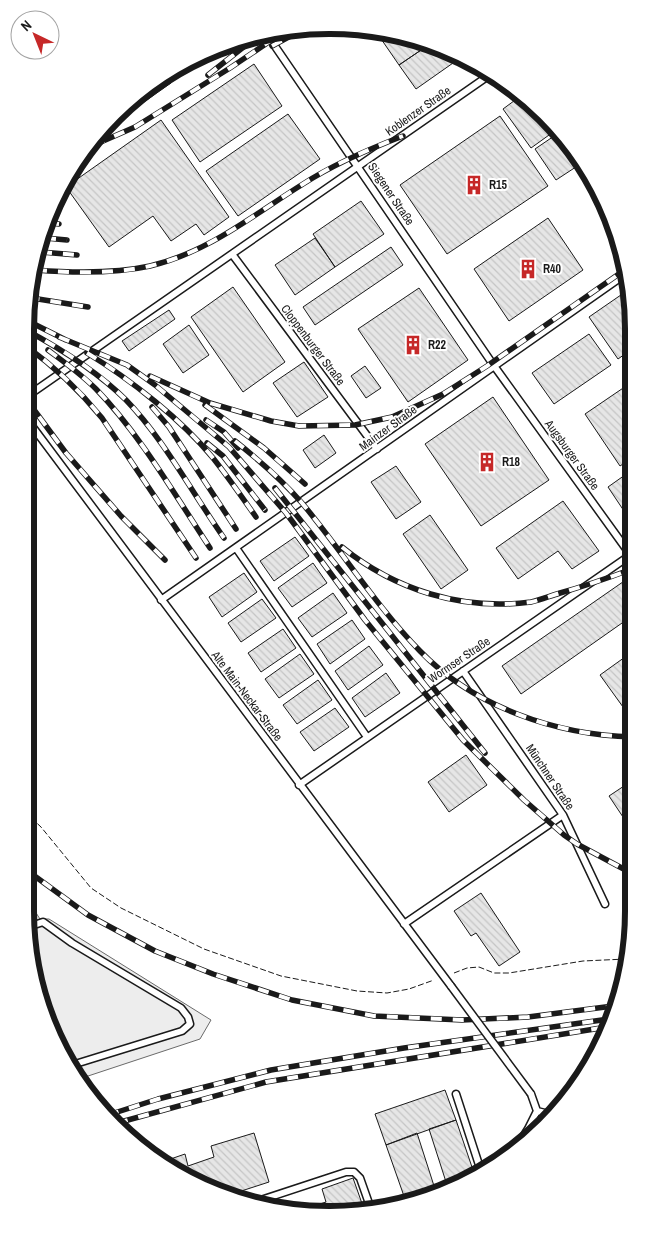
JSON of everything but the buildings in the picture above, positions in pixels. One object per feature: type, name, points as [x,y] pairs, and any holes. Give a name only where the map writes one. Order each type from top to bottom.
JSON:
[{"type":"lane","name":"Siegener Straße","points":[[270,39],[494,365]]},
{"type":"lane","name":"Koblenzer Straße","points":[[358,166],[485,78]]},
{"type":"lane","points":[[34,392],[358,166]]},
{"type":"lane","name":"Cloppenburger Straße","points":[[232,254],[377,449]]},
{"type":"lane","name":"Mainzer Straße","points":[[161,600],[621,277]]},
{"type":"lane","name":"Augsburger Straße","points":[[494,365],[625,546]]},
{"type":"lane","name":"Alte Main-Neckar-Straße","points":[[34,429],[531,1094],[537,1111]]},
{"type":"lane","points":[[236,548],[367,737]]},
{"type":"lane","name":"Wormser Straße","points":[[299,785],[463,670],[625,561]]},
{"type":"lane","name":"Münchner Straße","points":[[463,670],[563,815],[605,904]]},
{"type":"lane","points":[[404,924],[563,815]]},
{"type":"lane","points":[[34,925],[43,922],[72,942],[181,1008],[188,1017],[190,1024],[182,1032],[77,1064]]},
{"type":"lane","points":[[456,1094],[479,1166]]},
{"type":"lane","points":[[526,1132],[537,1111],[545,1113]]},
{"type":"lane","points":[[264,1199],[346,1172],[354,1172],[360,1178],[369,1204]]},
{"type":"shaded area","points":[[34,910],[40,919],[49,919],[211,1020],[200,1039],[85,1077],[64,1041],[49,1006],[36,949]]},
{"type":"railway","points":[[272,46],[290,36]]},
{"type":"railway","points":[[100,142],[135,127],[273,39]]},
{"type":"railway","points":[[208,75],[245,46]]},
{"type":"railway","points":[[39,270],[108,272],[136,269],[171,260],[211,242],[339,163],[403,136]]},
{"type":"railway","points":[[53,223],[59,224]]},
{"type":"railway","points":[[48,238],[67,240]]},
{"type":"railway","points":[[44,252],[77,255]]},
{"type":"railway","points":[[150,376],[210,403],[271,421],[299,426],[355,425],[392,417],[443,394],[487,366],[620,273]]},
{"type":"railway","points":[[35,298],[88,307]]},
{"type":"railway","points":[[34,324],[66,340]]},
{"type":"railway","points":[[34,335],[78,361],[115,389],[126,400],[153,431],[224,538]]},
{"type":"railway","points":[[59,337],[127,365],[155,385],[229,447],[286,513],[365,620],[463,740],[524,800],[564,835],[625,870]]},
{"type":"railway","points":[[48,350],[84,378],[112,406],[156,465],[210,548]]},
{"type":"railway","points":[[34,352],[66,379],[102,418],[196,558]]},
{"type":"railway","points":[[87,353],[138,388],[186,429],[213,458],[256,517]]},
{"type":"railway","points":[[205,405],[264,448],[305,484]]},
{"type":"railway","points":[[152,407],[169,427],[236,529]]},
{"type":"railway","points":[[34,410],[66,453],[121,516],[165,560]]},
{"type":"railway","points":[[206,420],[224,432],[238,448]]},
{"type":"railway","points":[[235,441],[253,455],[302,503],[389,616],[420,651],[441,671],[465,688],[491,702],[546,724],[575,731],[625,736]]},
{"type":"railway","points":[[207,443],[223,456],[265,510]]},
{"type":"railway","points":[[275,488],[485,753]]},
{"type":"railway","points":[[342,547],[384,575],[407,586],[455,600],[480,603],[531,602],[625,571]]},
{"type":"railway","points":[[34,876],[88,915],[155,951],[213,974],[292,1000],[374,1016],[462,1020],[528,1017],[610,1006]]},
{"type":"railway","points":[[114,1113],[158,1099],[271,1070],[404,1048],[605,1020]]},
{"type":"railway","points":[[122,1122],[266,1082],[601,1028]]},
{"type":"fence","points":[[34,820],[91,888],[121,908],[204,949],[281,976],[357,991],[387,993],[409,989],[434,980]]},
{"type":"fence","points":[[454,973],[467,968],[479,967],[494,973],[509,973],[583,961],[621,959]]},
{"type":"place","name":"R15","points":[[474,185]]},
{"type":"place","name":"R40","points":[[528,269]]},
{"type":"place","name":"R22","points":[[413,345]]},
{"type":"place","name":"R18","points":[[487,462]]}]
